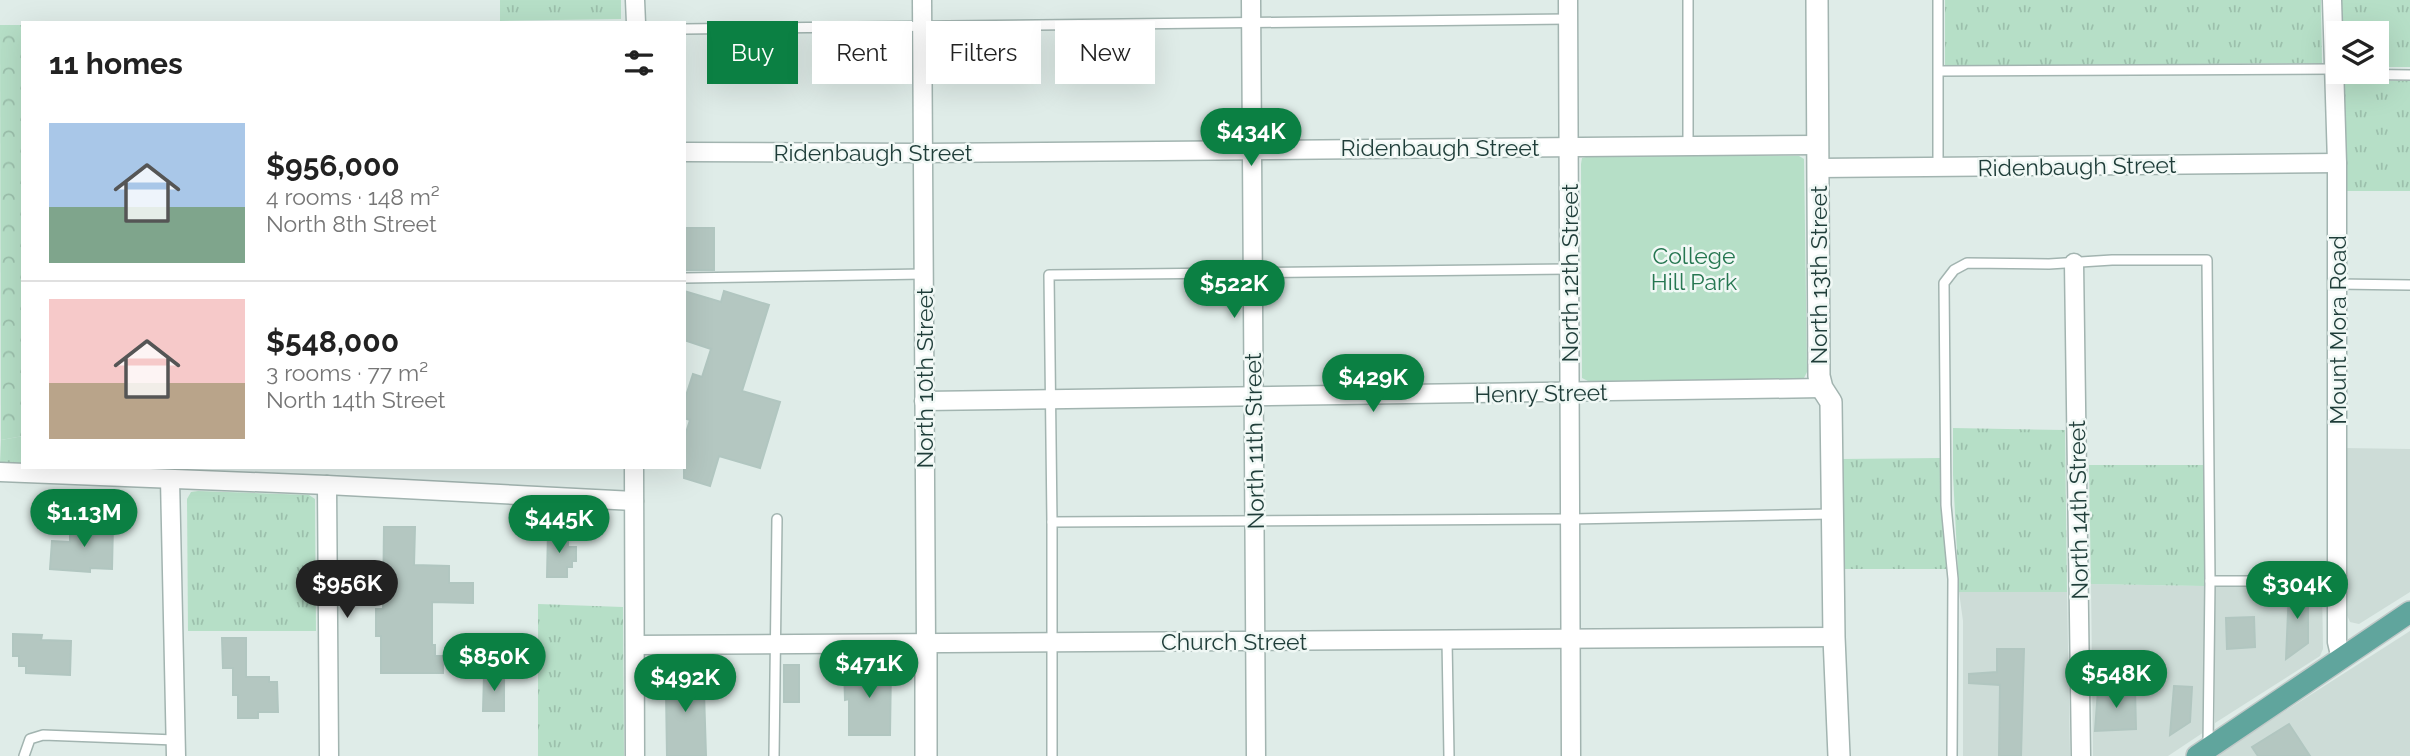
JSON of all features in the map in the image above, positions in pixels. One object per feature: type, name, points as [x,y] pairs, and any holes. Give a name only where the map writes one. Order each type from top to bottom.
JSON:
[{"type":"main road","points":[[2202,753],[2410,612]]},
{"type":"street","points":[[635,0],[636,21]]},
{"type":"street","name":"North 10th Street","points":[[922,0],[926,756]]},
{"type":"street","name":"North 11th Street","points":[[1251,0],[1256,756]]},
{"type":"street","name":"North 12th Street","points":[[1568,0],[1571,756]]},
{"type":"street","name":"North 13th Street","points":[[1816,0],[1819,376],[1830,402],[1839,756]]},
{"type":"street","name":"Mount Mora Road","points":[[2332,0],[2333,21]]},
{"type":"street","name":"Mount Mora Road","points":[[2334,84],[2337,163],[2337,642],[2342,659]]},
{"type":"street","name":"Ridenbaugh Street","points":[[686,152],[923,153],[1817,145]]},
{"type":"street","name":"Ridenbaugh Street","points":[[1818,168],[2337,163]]},
{"type":"street","name":"North 14th Street","points":[[2074,264],[2081,756]]},
{"type":"street","name":"Henry Street","points":[[924,401],[1822,388]]},
{"type":"street","points":[[634,469],[635,756]]},
{"type":"street","points":[[0,472],[634,501]]},
{"type":"street","points":[[170,479],[176,748]]},
{"type":"street","points":[[327,485],[329,756]]},
{"type":"street","name":"Church Street","points":[[635,645],[1834,637]]},
{"type":"lane","points":[[1688,0],[1688,145]]},
{"type":"lane","points":[[1938,0],[1938,167]]},
{"type":"lane","points":[[686,29],[1569,19]]},
{"type":"lane","points":[[1939,71],[2326,72]]},
{"type":"lane","points":[[2389,74],[2410,75]]},
{"type":"lane","points":[[1952,756],[1953,579],[1946,505],[1944,283],[1954,270],[1967,263],[2074,264],[2112,260],[2207,260],[2210,581],[2202,753]]},
{"type":"lane","points":[[1052,756],[1049,275],[1569,269]]},
{"type":"lane","points":[[686,278],[923,274]]},
{"type":"lane","points":[[2337,284],[2410,285]]},
{"type":"lane","points":[[1052,522],[1570,519],[1832,514]]},
{"type":"lane","points":[[774,756],[777,519]]},
{"type":"lane","points":[[2210,581],[2337,581]]},
{"type":"lane","points":[[1447,640],[1449,756]]},
{"type":"lane","points":[[24,756],[30,739],[43,735],[176,748]]},
{"type":"shaded area","points":[[2344,448],[2410,449],[2410,592],[2359,624],[2350,622],[2346,613]]},
{"type":"shaded area","points":[[2091,584],[2204,586],[2204,732],[2168,756],[2093,756]]},
{"type":"shaded area","points":[[2322,585],[2323,649],[2320,656],[2215,723],[2214,586]]},
{"type":"shaded area","points":[[1959,592],[2067,592],[2070,756],[1963,756],[1963,621]]},
{"type":"shaded area","points":[[2410,631],[2410,756],[2215,756]]},
{"type":"green space","points":[[500,0],[621,0],[621,19],[500,21]]},
{"type":"green space","points":[[1945,0],[2321,0],[2322,63],[1945,66]]},
{"type":"green space","points":[[2342,0],[2410,0],[2410,67],[2389,67],[2389,21],[2342,21]]},
{"type":"green space","points":[[0,25],[21,25],[21,436],[1,440]]},
{"type":"green space","points":[[2410,81],[2410,191],[2344,191],[2344,84]]},
{"type":"green space","name":"College Hill Park","points":[[1799,156],[1804,159],[1807,372],[1804,378],[1588,381],[1582,378],[1581,164],[1582,158]]},
{"type":"green space","points":[[1953,428],[2065,430],[2067,592],[1959,592]]},
{"type":"green space","points":[[21,436],[21,464],[0,463],[1,440]]},
{"type":"green space","points":[[1940,458],[1942,518],[1948,569],[1842,569],[1841,459]]},
{"type":"green space","points":[[2089,465],[2204,465],[2204,586],[2091,584]]},
{"type":"green space","points":[[191,492],[309,495],[315,499],[316,631],[188,631],[187,499]]},
{"type":"green space","points":[[538,604],[623,607],[624,756],[538,756]]},
{"type":"building","points":[[686,228],[714,228],[714,270],[686,270]]},
{"type":"building","points":[[724,291],[769,305],[742,391],[780,402],[760,468],[719,456],[710,486],[684,478],[684,469],[686,433],[690,420],[686,419],[686,396],[693,374],[702,377],[711,349],[686,341],[686,292],[721,302]]},
{"type":"building","points":[[94,523],[113,524],[112,569],[90,568],[90,572],[50,569],[52,541],[70,542],[70,526],[94,527]]},
{"type":"building","points":[[384,527],[415,527],[414,565],[449,566],[449,583],[473,583],[473,603],[432,602],[432,645],[435,645],[435,656],[443,656],[443,673],[381,673],[381,636],[376,636],[376,609],[383,609]]},
{"type":"building","points":[[548,531],[563,531],[563,542],[568,542],[568,547],[576,547],[576,561],[572,561],[572,567],[567,567],[567,577],[547,577]]},
{"type":"building","points":[[2289,589],[2308,589],[2308,643],[2286,659]]},
{"type":"building","points":[[2254,617],[2255,647],[2227,649],[2226,618]]},
{"type":"building","points":[[13,634],[42,635],[41,640],[71,641],[70,675],[26,673],[26,666],[19,666],[19,656],[13,656]]},
{"type":"building","points":[[222,638],[246,638],[246,677],[269,677],[269,682],[277,682],[278,712],[258,712],[258,718],[238,718],[238,695],[233,695],[233,668],[223,668]]},
{"type":"building","points":[[1997,649],[2024,649],[2021,756],[1999,756],[2000,685],[1969,683],[1969,674],[1997,672]]},
{"type":"building","points":[[784,665],[799,665],[799,702],[784,702]]},
{"type":"building","points":[[672,666],[698,666],[697,692],[704,692],[706,756],[667,756],[666,692],[671,692]]},
{"type":"building","points":[[891,666],[890,735],[849,735],[849,699],[845,700],[844,667]]},
{"type":"building","points":[[484,675],[504,675],[504,711],[483,711]]},
{"type":"building","points":[[2174,686],[2192,687],[2190,722],[2170,735]]},
{"type":"building","points":[[2135,688],[2136,729],[2095,731],[2098,690]]},
{"type":"building","points":[[2289,724],[2310,756],[2258,756],[2252,747]]}]
